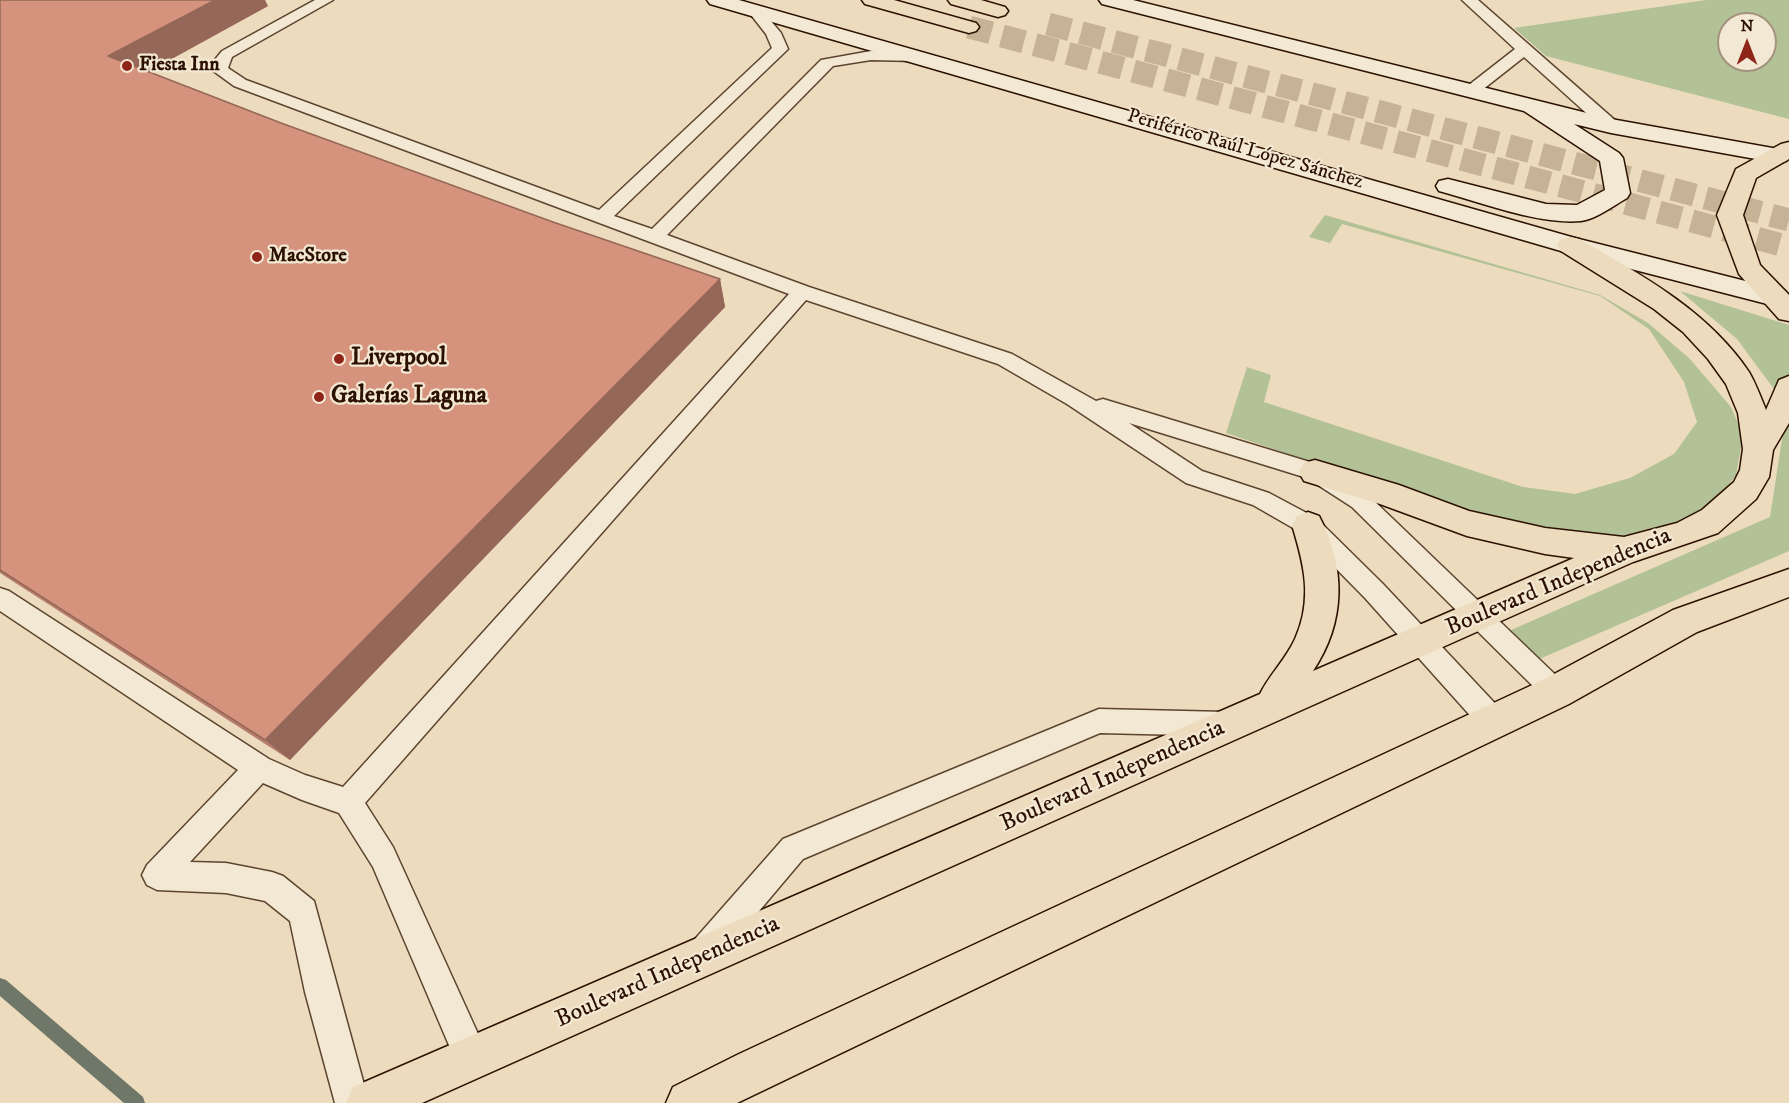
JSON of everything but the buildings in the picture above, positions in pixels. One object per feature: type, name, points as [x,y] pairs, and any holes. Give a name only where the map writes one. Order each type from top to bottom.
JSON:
[{"type":"main road","name":"Periférico Raúl López Sánchez","points":[[717,0],[1782,304]]},
{"type":"main road","points":[[872,0],[969,27]]},
{"type":"main road","points":[[958,0],[998,11]]},
{"type":"main road","name":"Periférico Raúl López Sánchez","points":[[1108,0],[1611,126],[1783,153]]},
{"type":"main road","points":[[1058,96],[1146,109],[1546,212],[1581,213],[1618,193],[1611,158],[1530,105]]},
{"type":"main road","name":"Periférico Raúl López Sánchez","points":[[1782,304],[1748,268],[1730,215],[1745,174],[1783,153]]},
{"type":"main road","points":[[1570,245],[1624,276],[1694,327],[1722,356],[1745,390],[1757,428],[1773,437]]},
{"type":"main road","name":"Boulevard Independencia","points":[[369,1103],[1624,552],[1708,524],[1749,488],[1758,463],[1773,437],[1789,387]]},
{"type":"main road","points":[[1315,472],[1388,494],[1467,523],[1545,542],[1624,552]]},
{"type":"main road","points":[[1272,707],[1280,690],[1311,645],[1323,598],[1321,565],[1308,525]]},
{"type":"main road","points":[[689,1103],[1556,692],[1685,621],[1789,583]]},
{"type":"lane","points":[[326,0],[227,54],[221,63],[220,70],[240,83],[802,292],[1005,359],[1075,398],[1194,477],[1235,488],[1261,499],[1308,525],[1374,591],[1494,722]]},
{"type":"lane","points":[[1469,0],[1526,48],[1611,126]]},
{"type":"lane","points":[[602,218],[780,49],[773,33],[755,11]]},
{"type":"lane","points":[[1472,91],[1526,48]]},
{"type":"lane","points":[[655,237],[827,63],[849,57],[879,54],[919,57]]},
{"type":"lane","points":[[348,802],[802,292]]},
{"type":"lane","points":[[1075,398],[1209,442],[1315,472],[1360,501],[1556,692]]},
{"type":"lane","points":[[0,598],[259,768],[302,787],[348,802],[383,857],[472,1059]]},
{"type":"lane","points":[[696,961],[793,849],[1099,721],[1231,724]]},
{"type":"lane","points":[[259,768],[157,875],[226,878],[272,887],[303,912],[321,992],[352,1103]]},
{"type":"green space","points":[[1706,0],[1789,0],[1789,119],[1546,56],[1514,28]]},
{"type":"green space","points":[[1325,215],[1600,295],[1648,323],[1689,358],[1731,407],[1743,436],[1736,475],[1713,505],[1648,539],[1552,543],[1226,433],[1247,367],[1271,375],[1264,402],[1523,487],[1575,494],[1630,478],[1674,454],[1697,422],[1684,382],[1649,329],[1600,296],[1342,224],[1330,243],[1309,237]]},
{"type":"green space","points":[[1680,291],[1789,325],[1789,551],[1537,660],[1511,630],[1770,517],[1785,420],[1785,404],[1737,339]]},
{"type":"waterway","points":[[0,986],[137,1103]]},
{"type":"tunnel","points":[[1048,24],[1789,220]]},
{"type":"tunnel","points":[[969,27],[1789,247]]},
{"type":"place","name":"Fiesta Inn","points":[[127,66]]},
{"type":"place","name":"MacStore","points":[[257,257]]},
{"type":"place","name":"Liverpool","points":[[339,359]]},
{"type":"place","name":"Galerías Laguna","points":[[319,397]]}]
